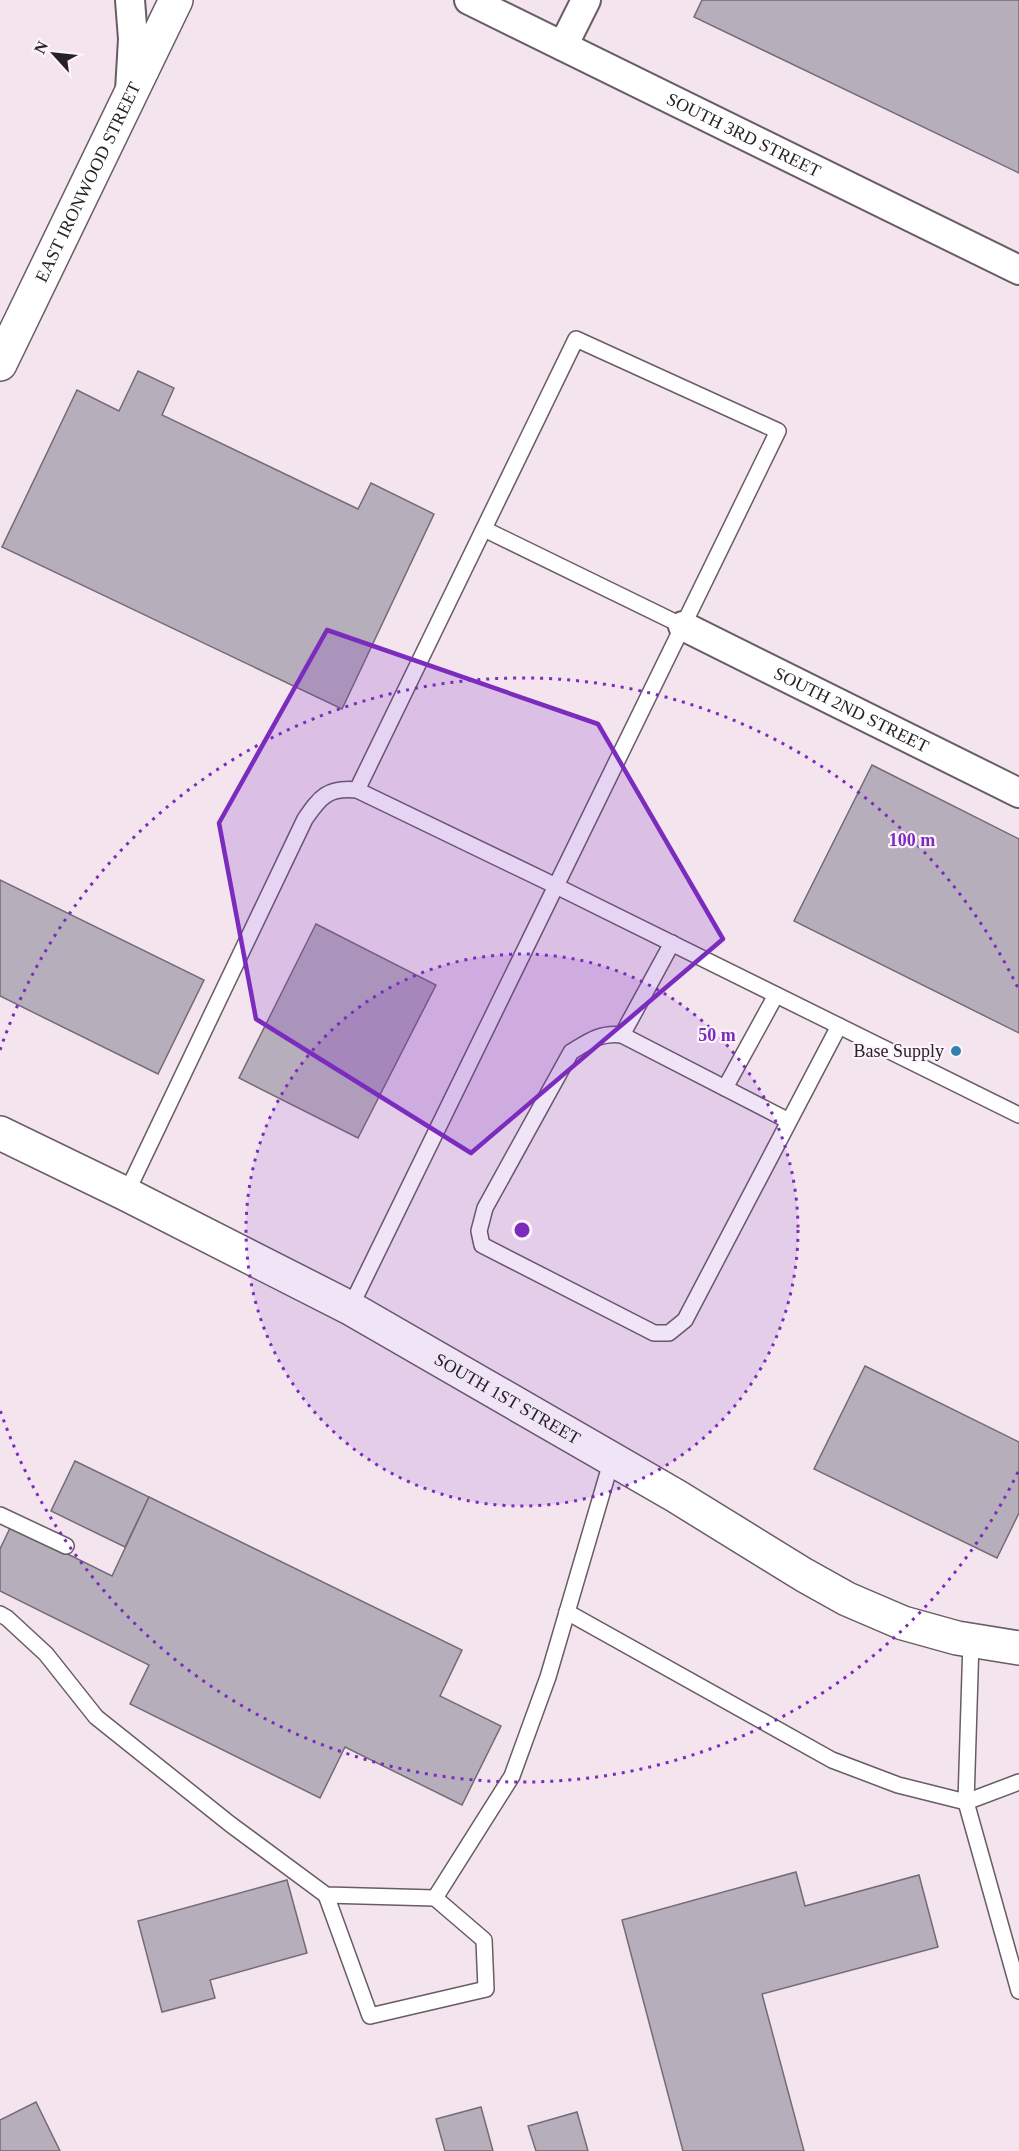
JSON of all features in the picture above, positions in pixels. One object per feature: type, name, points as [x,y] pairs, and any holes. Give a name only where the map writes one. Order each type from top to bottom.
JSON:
[{"type":"street","points":[[130,0],[133,39],[130,97]]},
{"type":"street","name":"EAST IRONWOOD STREET","points":[[0,364],[176,0]]},
{"type":"street","name":"SOUTH 3RD STREET","points":[[469,0],[1019,270]]},
{"type":"street","points":[[563,46],[586,0]]},
{"type":"street","name":"SOUTH 2ND STREET","points":[[684,626],[1019,793]]},
{"type":"street","name":"SOUTH 1ST STREET","points":[[0,1133],[350,1308],[612,1459],[847,1599],[903,1623],[971,1641],[1019,1648]]},
{"type":"lane","points":[[350,1308],[778,432],[576,339],[357,790]]},
{"type":"lane","points":[[484,529],[684,626]]},
{"type":"lane","points":[[126,1194],[305,819],[315,804],[328,793],[342,788],[357,790],[556,886],[1019,1115]]},
{"type":"lane","points":[[622,1035],[672,943]]},
{"type":"lane","points":[[725,1088],[776,995]]},
{"type":"lane","points":[[789,1121],[622,1035],[608,1033],[590,1040],[571,1052],[485,1208],[479,1231],[482,1245],[654,1333],[669,1333],[686,1320],[839,1026]]},
{"type":"lane","points":[[435,1898],[512,1776],[548,1677],[612,1459]]},
{"type":"lane","points":[[0,1515],[66,1546]]},
{"type":"lane","points":[[567,1612],[832,1760],[898,1785],[966,1802],[1019,1782]]},
{"type":"lane","points":[[0,1614],[46,1654],[96,1717],[230,1824],[326,1895],[370,2016],[486,1989],[484,1940],[435,1898],[326,1895]]},
{"type":"lane","points":[[971,1641],[966,1802],[1019,1991]]},
{"type":"highlighted area","points":[[327,630],[598,724],[723,939],[471,1153],[256,1019],[219,823]]},
{"type":"building","points":[[702,0],[1019,0],[1019,173],[694,17]]},
{"type":"building","points":[[138,371],[174,388],[162,415],[358,509],[371,483],[434,514],[342,709],[2,547],[77,390],[119,411]]},
{"type":"building","points":[[872,765],[1019,839],[1019,1033],[794,921]]},
{"type":"building","points":[[0,880],[204,980],[158,1074],[0,996]]},
{"type":"building","points":[[316,924],[436,985],[358,1138],[239,1078]]},
{"type":"building","points":[[865,1366],[1019,1442],[1019,1513],[997,1558],[814,1469]]},
{"type":"building","points":[[75,1461],[149,1497],[125,1547],[51,1511]]},
{"type":"building","points":[[149,1497],[462,1650],[440,1696],[501,1726],[462,1805],[345,1747],[320,1798],[130,1704],[149,1665],[0,1591],[0,1549],[11,1526],[112,1576]]},
{"type":"building","points":[[796,1872],[805,1906],[919,1875],[938,1947],[762,1994],[804,2151],[683,2151],[622,1920]]},
{"type":"building","points":[[287,1880],[307,1953],[210,1980],[215,1998],[162,2012],[138,1921]]},
{"type":"building","points":[[36,2102],[60,2151],[0,2151],[0,2120]]},
{"type":"building","points":[[481,2107],[493,2151],[445,2151],[436,2119]]},
{"type":"building","points":[[577,2112],[588,2151],[536,2151],[528,2126]]},
{"type":"place","name":"Base Supply","points":[[956,1051]]}]
